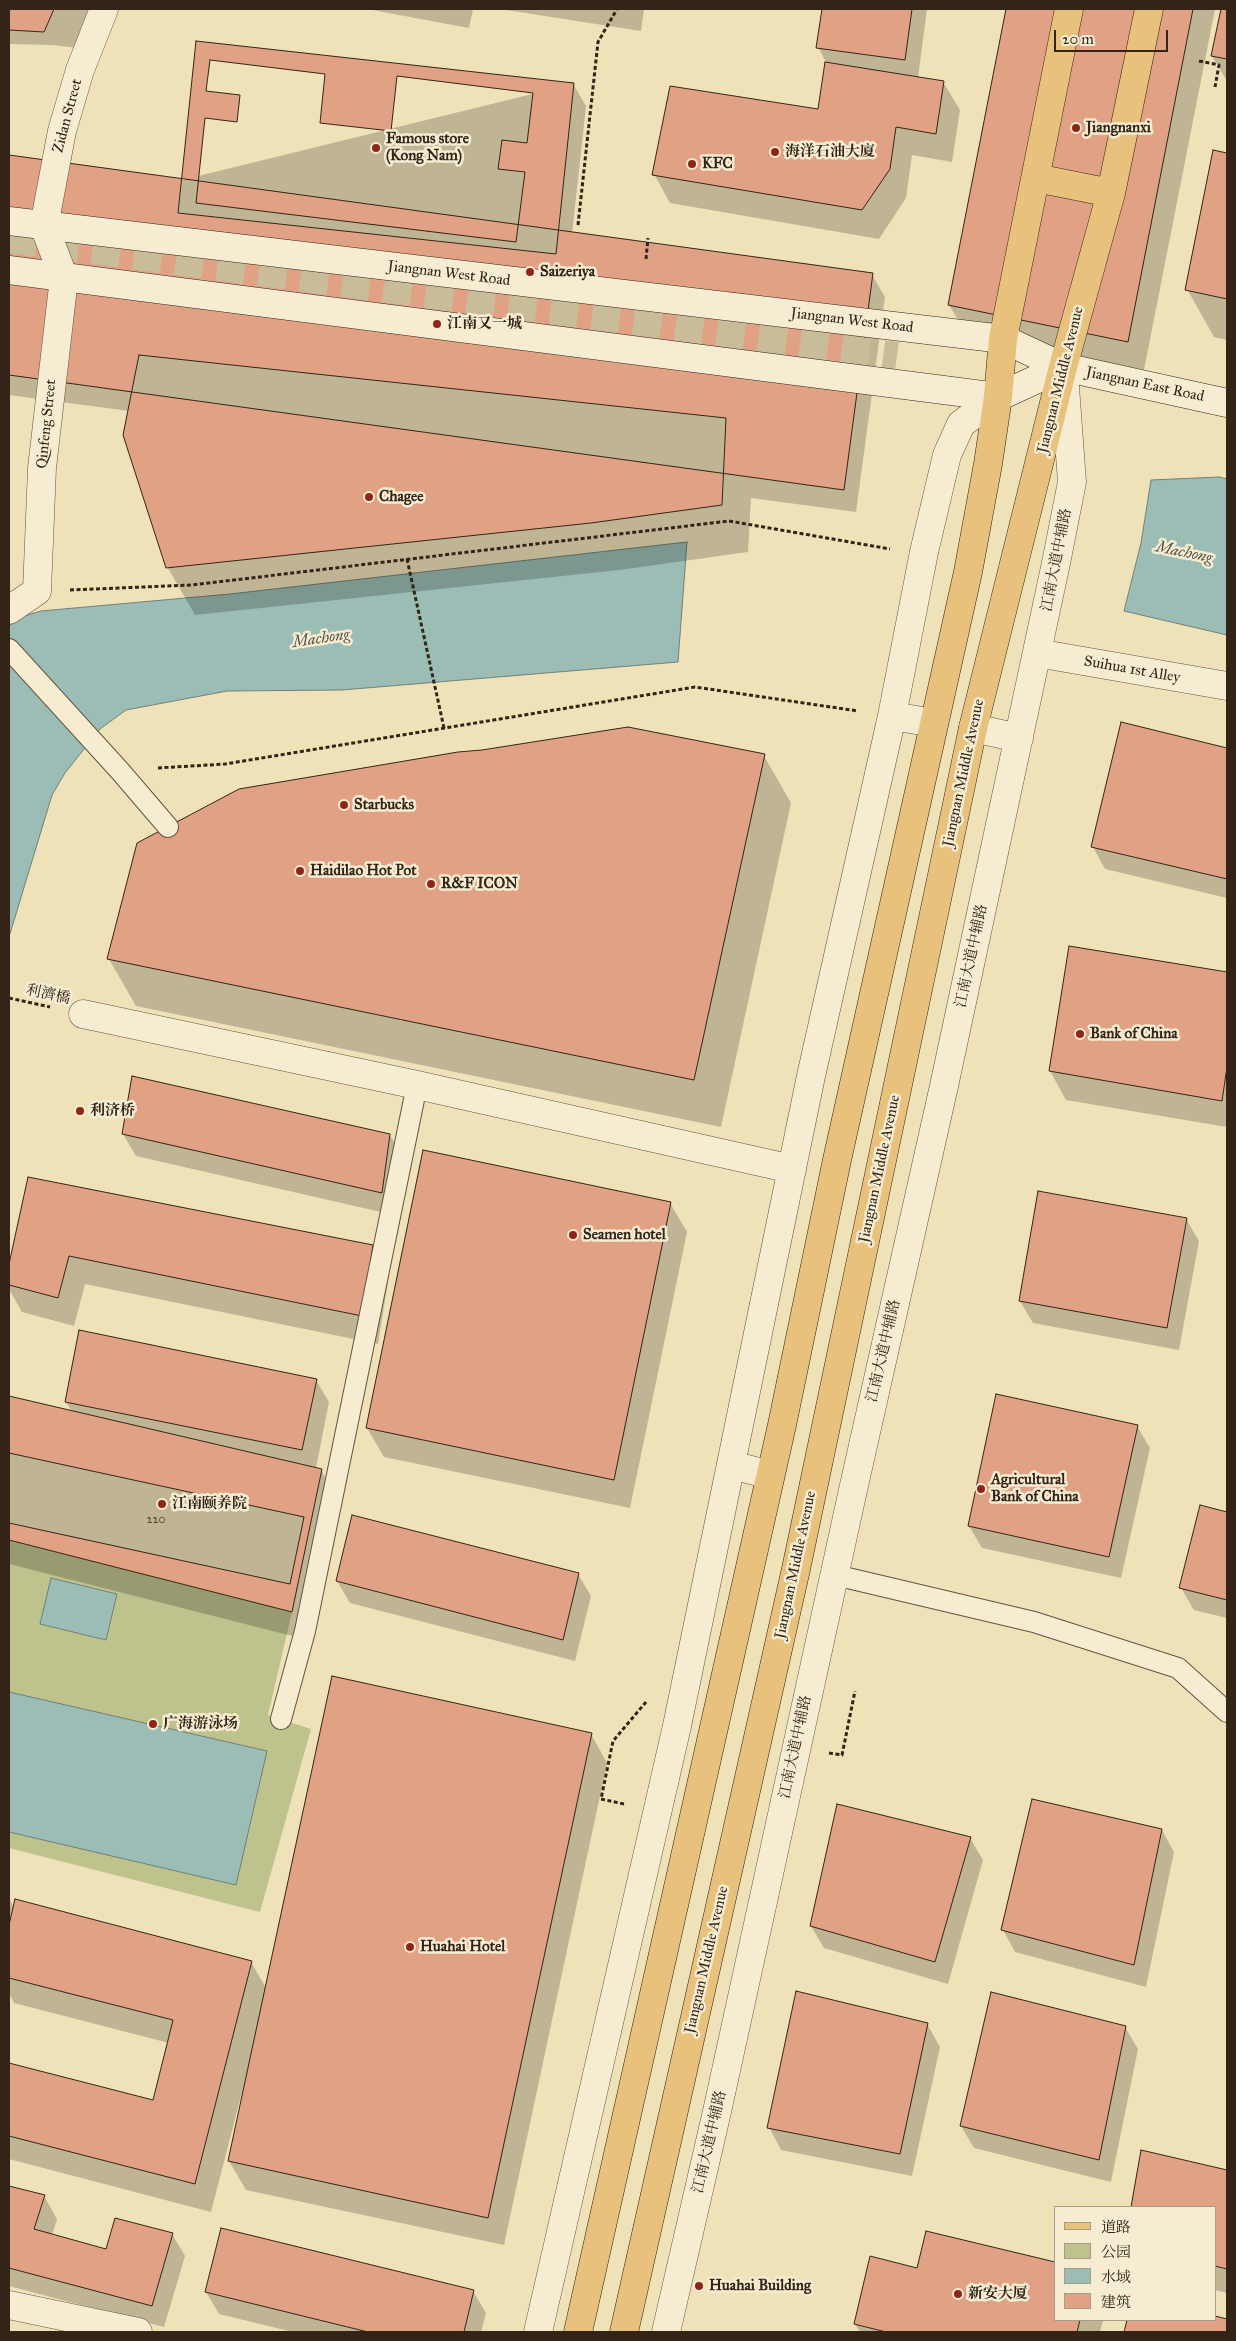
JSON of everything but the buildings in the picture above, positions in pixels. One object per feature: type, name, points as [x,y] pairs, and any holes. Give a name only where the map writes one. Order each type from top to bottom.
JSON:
[{"type":"main road","points":[[578,2332],[770,1475],[839,1150],[968,572],[988,464],[998,397],[1003,339],[1069,9]]},
{"type":"main road","name":"Jiangnan Middle Avenue","points":[[624,2332],[796,1569],[973,728],[1063,367],[1110,193],[1149,9]]},
{"type":"main road","points":[[1036,178],[1110,193]]},
{"type":"street","name":"Zidan Street","points":[[44,226],[62,131],[80,70],[104,9]]},
{"type":"street","name":"Jiangnan West Road","points":[[9,222],[1003,339],[1063,367]]},
{"type":"street","name":"Qinfeng Street","points":[[37,591],[42,468],[64,278],[44,226]]},
{"type":"street","points":[[9,270],[998,397]]},
{"type":"street","points":[[538,2332],[677,1726],[792,1169],[892,716],[924,552],[947,455],[961,424],[998,397],[1063,367]]},
{"type":"street","name":"Jiangnan East Road","points":[[1063,367],[1227,403]]},
{"type":"street","name":"江南大道中辅路","points":[[666,2332],[718,2107],[1038,653],[1072,482],[1063,367]]},
{"type":"street","points":[[9,610],[37,591]]},
{"type":"street","name":"Suihua 1st Alley","points":[[1038,653],[1227,686]]},
{"type":"street","points":[[892,716],[934,723]]},
{"type":"street","points":[[973,728],[1019,738]]},
{"type":"street","points":[[83,1014],[417,1085],[792,1169]]},
{"type":"street","points":[[732,1465],[770,1475]]},
{"type":"street","points":[[796,1569],[835,1575]]},
{"type":"street","points":[[9,2305],[138,2332]]},
{"type":"lane","points":[[9,649],[120,770],[168,827]]},
{"type":"lane","points":[[282,1719],[306,1631],[417,1085]]},
{"type":"lane","points":[[835,1575],[1034,1622],[1178,1668],[1227,1712]]},
{"type":"path","points":[[578,226],[598,42],[617,9]]},
{"type":"path","points":[[1199,61],[1219,65],[1215,87]]},
{"type":"path","points":[[646,259],[648,238]]},
{"type":"path","points":[[37,591],[192,585],[729,521],[893,549]]},
{"type":"path","points":[[407,559],[444,728]]},
{"type":"path","points":[[120,770],[225,764],[695,687],[892,716]]},
{"type":"path","name":"利濟橋","points":[[9,998],[83,1014]]},
{"type":"path","points":[[600,1799],[613,1741],[646,1701],[648,1692]]},
{"type":"green space","name":"广海游泳场","points":[[9,1540],[292,1612],[268,1715],[311,1729],[260,1912],[9,1848]]},
{"type":"water","name":"Machong","points":[[1219,477],[1227,479],[1227,635],[1124,611],[1141,543],[1151,480]]},
{"type":"water","name":"Machong","points":[[687,542],[678,662],[342,690],[227,691],[126,710],[100,729],[65,773],[52,795],[9,937],[9,626],[24,616],[41,611],[230,594]]},
{"type":"water","points":[[51,1578],[117,1594],[106,1640],[40,1624]]},
{"type":"water","points":[[9,1692],[267,1751],[236,1885],[9,1832]]},
{"type":"tunnel","points":[[9,239],[897,356]]},
{"type":"place","name":"Jiangnanxi","points":[[1076,128]]},
{"type":"place","name":"Famous store (Kong Nam)","points":[[376,148]]},
{"type":"place","name":"海洋石油大廈","points":[[775,152]]},
{"type":"place","name":"KFC","points":[[692,164]]},
{"type":"place","name":"Saizeriya","points":[[530,272]]},
{"type":"place","name":"江南又一城","points":[[437,324]]},
{"type":"place","name":"Chagee","points":[[369,497]]},
{"type":"place","name":"Starbucks","points":[[344,805]]},
{"type":"place","name":"Haidilao Hot Pot","points":[[300,871]]},
{"type":"place","name":"R&F ICON","points":[[431,884]]},
{"type":"place","name":"Bank of China","points":[[1080,1034]]},
{"type":"place","name":"利济桥","points":[[80,1111]]},
{"type":"place","name":"Seamen hotel","points":[[573,1235]]},
{"type":"place","name":"Agricultural Bank of China","points":[[981,1489]]},
{"type":"place","name":"江南颐养院","points":[[162,1504]]},
{"type":"place","name":"广海游泳场","points":[[153,1724]]},
{"type":"place","name":"Huahai Hotel","points":[[410,1947]]},
{"type":"place","name":"Huahai Building","points":[[699,2286]]},
{"type":"place","name":"新安大厦","points":[[958,2294]]}]
